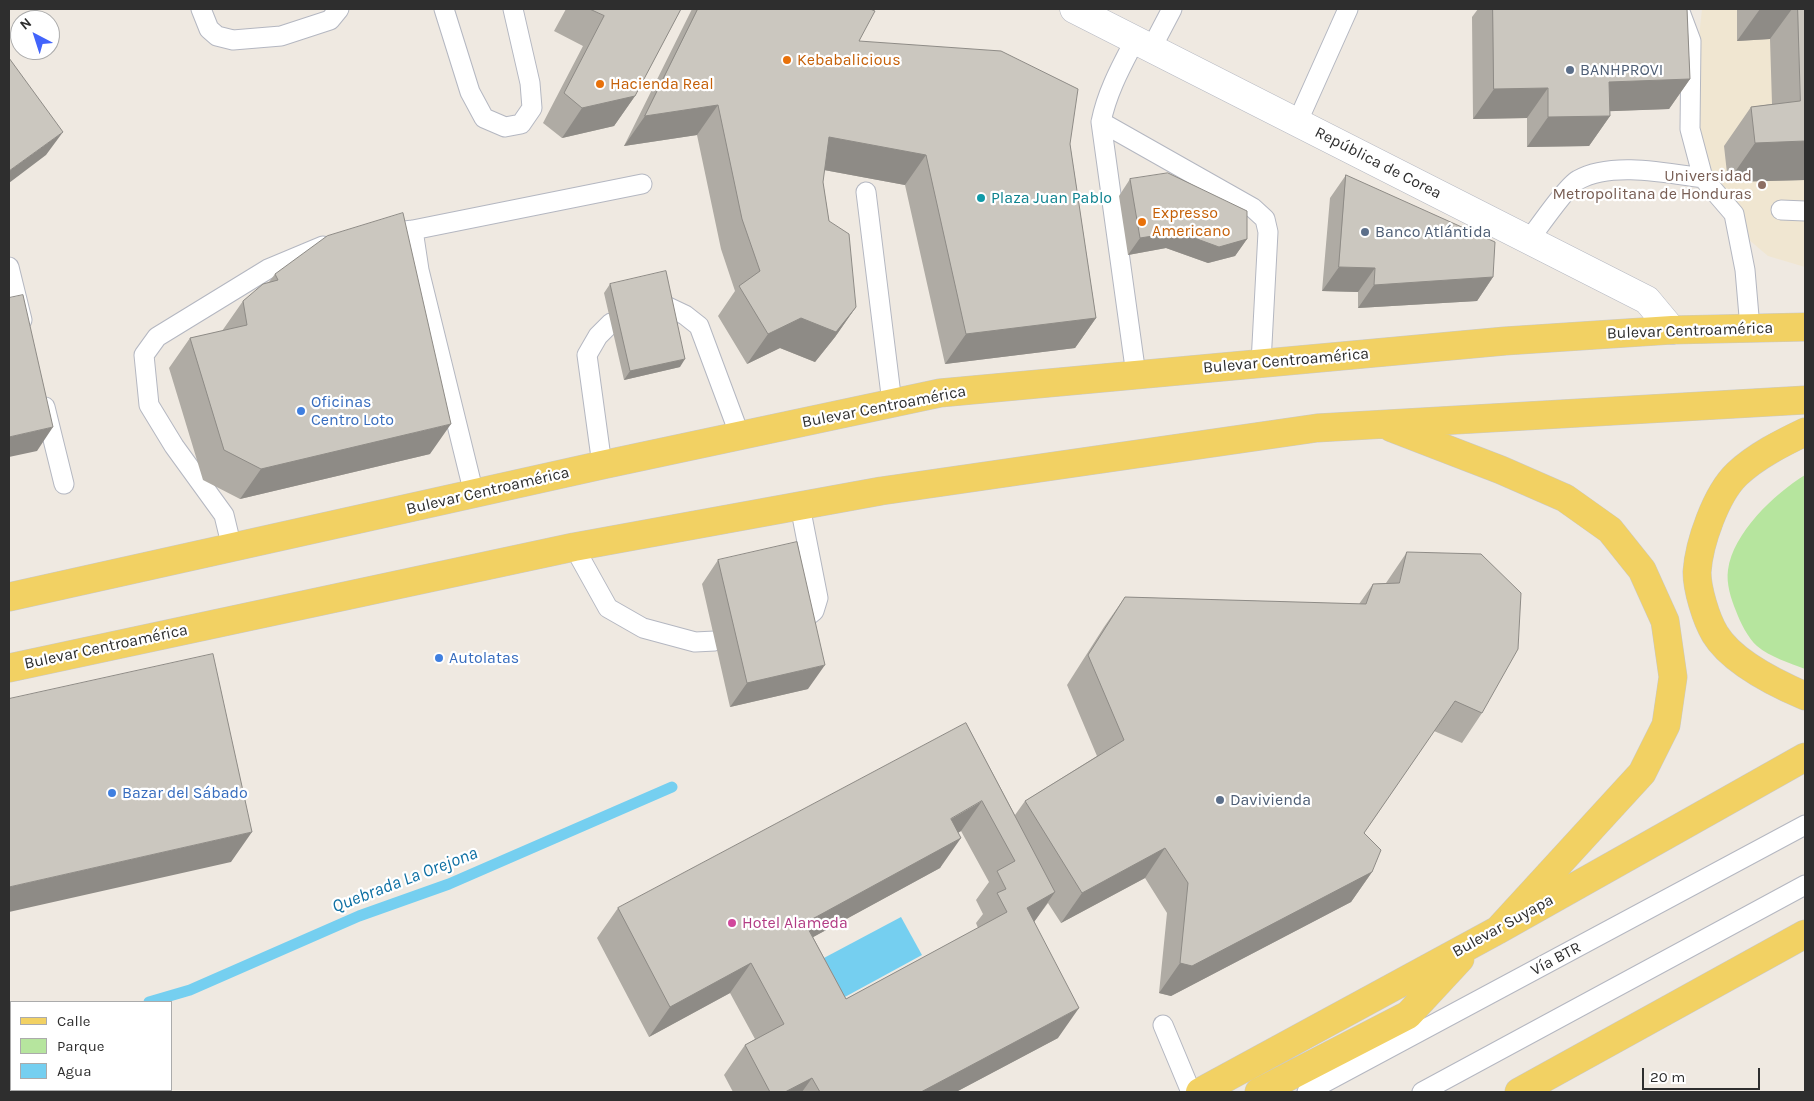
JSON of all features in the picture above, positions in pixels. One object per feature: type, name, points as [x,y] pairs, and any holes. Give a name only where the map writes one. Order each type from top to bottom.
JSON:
[{"type":"main road","name":"Bulevar Centroamérica","points":[[9,597],[602,465],[940,393],[1506,341],[1672,330],[1805,327]]},
{"type":"main road","name":"Bulevar Centroamérica","points":[[9,668],[574,547],[881,491],[1317,428],[1805,400]]},
{"type":"main road","points":[[1260,1092],[1408,1015],[1487,936],[1642,773],[1666,725],[1673,678],[1666,621],[1642,570],[1610,530],[1565,498],[1501,470],[1384,424]]},
{"type":"main road","points":[[1805,432],[1758,458],[1736,475],[1721,496],[1711,519],[1702,543],[1697,572],[1700,596],[1715,634],[1741,660],[1774,682],[1805,696]]},
{"type":"main road","name":"Bulevar Suyapa","points":[[1200,1092],[1487,936],[1805,757]]},
{"type":"main road","points":[[1519,1092],[1805,934]]},
{"type":"street","name":"República de Corea","points":[[1074,9],[1647,300],[1672,330]]},
{"type":"lane","points":[[201,9],[209,29],[217,36],[233,40],[281,36],[330,20],[339,9]]},
{"type":"lane","points":[[444,9],[470,92],[484,118],[505,127],[521,124],[532,108],[530,83],[513,9]]},
{"type":"lane","points":[[1136,375],[1101,122],[1104,104],[1114,79],[1172,9]]},
{"type":"lane","points":[[1297,123],[1348,9]]},
{"type":"lane","points":[[1679,9],[1691,41],[1690,129],[1703,178],[1734,214],[1745,270],[1750,328]]},
{"type":"lane","points":[[1101,122],[1253,208],[1265,219],[1268,232],[1261,363]]},
{"type":"lane","points":[[1529,240],[1576,181],[1622,169],[1703,178]]},
{"type":"lane","points":[[367,236],[413,230],[642,184]]},
{"type":"lane","points":[[866,192],[892,403]]},
{"type":"lane","points":[[1781,210],[1805,210]]},
{"type":"lane","points":[[413,230],[419,270],[474,494]]},
{"type":"lane","points":[[232,548],[224,515],[174,446],[149,404],[144,355],[157,337],[268,268],[339,239]]},
{"type":"lane","points":[[9,267],[28,341]]},
{"type":"lane","points":[[666,306],[685,315],[699,326],[740,436]]},
{"type":"lane","points":[[602,465],[587,355],[598,336],[611,323]]},
{"type":"lane","points":[[40,387],[64,484]]},
{"type":"lane","points":[[794,627],[814,611],[818,598],[800,506]]},
{"type":"lane","points":[[574,547],[608,608],[643,628],[695,642],[715,641]]},
{"type":"lane","name":"Vía BTR","points":[[1307,1092],[1805,825]]},
{"type":"lane","points":[[1422,1092],[1805,885]]},
{"type":"lane","points":[[1163,1025],[1190,1092]]},
{"type":"shaded area","name":"Universidad Metropolitana de Honduras","points":[[1702,9],[1805,9],[1805,267],[1768,256],[1748,239],[1689,131]]},
{"type":"green space","points":[[1805,475],[1805,669],[1774,657],[1754,643],[1745,630],[1734,606],[1729,591],[1728,570],[1731,556],[1746,529],[1768,504]]},
{"type":"water","points":[[901,917],[922,955],[843,998],[822,959]]},
{"type":"building","name":"Hacienda Real","points":[[590,9],[681,9],[635,96],[582,108],[564,93],[604,16]]},
{"type":"building","name":"Plaza Juan Pablo","points":[[698,9],[870,9],[875,11],[859,41],[1001,51],[1078,89],[1070,144],[1096,318],[966,334],[926,155],[829,137],[823,182],[829,221],[849,234],[856,307],[836,332],[801,318],[768,334],[739,286],[760,271],[742,219],[718,105],[645,116]]},
{"type":"building","name":"BANHPROVI","points":[[1493,9],[1687,9],[1690,79],[1609,82],[1610,116],[1548,117],[1548,88],[1494,89]]},
{"type":"building","points":[[1798,9],[1805,9],[1805,141],[1755,143],[1751,107],[1800,101]]},
{"type":"building","points":[[9,58],[63,132],[9,171]]},
{"type":"building","points":[[1168,173],[1247,211],[1247,239],[1219,247],[1178,232],[1140,238],[1130,179]]},
{"type":"building","points":[[1346,175],[1495,242],[1493,277],[1374,285],[1375,268],[1339,267]]},
{"type":"building","name":"Oficinas Centro Loto","points":[[403,213],[451,424],[261,469],[224,450],[190,338],[247,325],[243,301],[263,284],[278,280],[275,274],[327,236]]},
{"type":"building","points":[[666,271],[685,359],[630,371],[610,284]]},
{"type":"building","points":[[23,295],[53,427],[9,437],[9,298]]},
{"type":"building","points":[[797,542],[825,665],[747,683],[718,560]]},
{"type":"building","name":"Davivienda","points":[[1407,552],[1481,554],[1521,593],[1518,649],[1482,713],[1455,701],[1364,833],[1381,850],[1372,872],[1192,966],[1180,963],[1188,883],[1165,848],[1082,893],[1025,801],[1124,740],[1088,655],[1125,597],[1366,604],[1373,584],[1399,583]]},
{"type":"building","name":"Bazar del Sábado","points":[[213,654],[252,832],[9,887],[9,699]]},
{"type":"building","name":"Hotel Alameda","points":[[966,723],[1055,892],[1027,908],[1079,1008],[921,1092],[820,1092],[812,1078],[785,1092],[770,1092],[745,1045],[784,1024],[751,963],[670,1007],[618,908]],"holes":[[[982,801],[1015,861],[997,871],[1006,889],[997,893],[1007,912],[846,999],[805,923],[961,838],[951,819]]]},
{"type":"waterway","name":"Quebrada La Orejona","points":[[152,1001],[190,990],[359,916],[449,884],[672,787]]},
{"type":"place","name":"Kebabalicious","points":[[787,60]]},
{"type":"place","name":"BANHPROVI","points":[[1570,70]]},
{"type":"place","name":"Hacienda Real","points":[[600,84]]},
{"type":"place","name":"Universidad Metropolitana de Honduras","points":[[1762,185]]},
{"type":"place","name":"Plaza Juan Pablo","points":[[981,198]]},
{"type":"place","name":"Expresso Americano","points":[[1142,222]]},
{"type":"place","name":"Banco Atlántida","points":[[1365,232]]},
{"type":"place","name":"Oficinas Centro Loto","points":[[301,411]]},
{"type":"place","name":"Autolatas","points":[[439,658]]},
{"type":"place","name":"Bazar del Sábado","points":[[112,793]]},
{"type":"place","name":"Davivienda","points":[[1220,800]]},
{"type":"place","name":"Hotel Alameda","points":[[732,923]]}]
